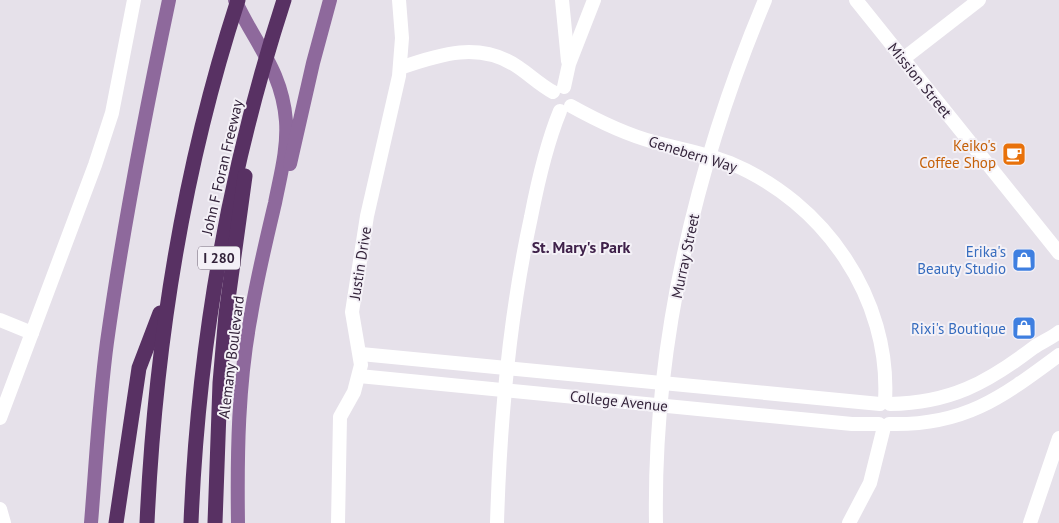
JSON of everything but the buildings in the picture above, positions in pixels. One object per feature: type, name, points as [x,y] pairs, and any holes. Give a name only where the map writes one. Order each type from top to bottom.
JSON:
[{"type":"highway","name":"John F Foran Freeway","points":[[147,523],[154,410],[170,286],[198,146],[236,0]]},
{"type":"highway","name":"John F Foran Freeway","points":[[191,523],[198,415],[210,319],[231,201],[257,92],[284,0]]},
{"type":"highway","points":[[215,523],[220,383],[226,314],[257,92]]},
{"type":"highway","points":[[116,523],[139,368],[170,286]]},
{"type":"main road","points":[[91,523],[101,401],[113,302],[136,158],[169,0]]},
{"type":"main road","name":"Alemany Boulevard","points":[[236,0],[270,62],[279,83],[284,108],[285,150],[260,271],[244,368],[239,437],[238,523]]},
{"type":"main road","points":[[260,271],[298,138],[313,63],[330,0]]},
{"type":"street","points":[[0,418],[78,216],[112,112],[134,0]]},
{"type":"street","name":"Justin Drive","points":[[338,523],[340,417],[359,376],[361,354],[352,312],[369,207],[400,68],[402,38],[399,0]]},
{"type":"street","points":[[562,0],[569,64]]},
{"type":"street","points":[[497,523],[506,369],[526,238],[544,158],[565,108],[554,102],[594,0]]},
{"type":"street","name":"Murray Street","points":[[656,523],[664,384],[681,272],[708,155],[726,99],[765,0]]},
{"type":"street","name":"Mission Street","points":[[856,0],[1059,253]]},
{"type":"street","points":[[903,59],[979,0]]},
{"type":"street","points":[[400,68],[462,52],[488,53],[518,67],[543,86],[559,90]]},
{"type":"street","name":"Genebern Way","points":[[565,108],[633,135],[708,155],[752,173],[775,186],[798,203],[821,225],[855,272],[868,301],[878,331],[885,365],[885,403],[893,414],[884,425]]},
{"type":"street","points":[[0,320],[32,333]]},
{"type":"street","name":"College Avenue","points":[[361,354],[664,384],[885,403],[918,404],[958,393],[998,374],[1059,332]]},
{"type":"street","name":"College Avenue","points":[[359,376],[852,424],[919,425],[966,413],[1007,392],[1059,354],[1048,348],[1036,347]]},
{"type":"street","points":[[849,523],[870,483],[879,456],[884,425]]},
{"type":"street","points":[[1030,523],[1059,438]]},
{"type":"street","points":[[0,509],[4,523]]},
{"type":"place","name":"Keiko's Coffee Shop","points":[[1014,154]]},
{"type":"place","name":"Erika's Beauty Studio","points":[[1024,260]]},
{"type":"place","name":"Rixi's Boutique","points":[[1024,328]]},
{"type":"district","name":"St. Mary's Park","points":[[581,247]]}]
